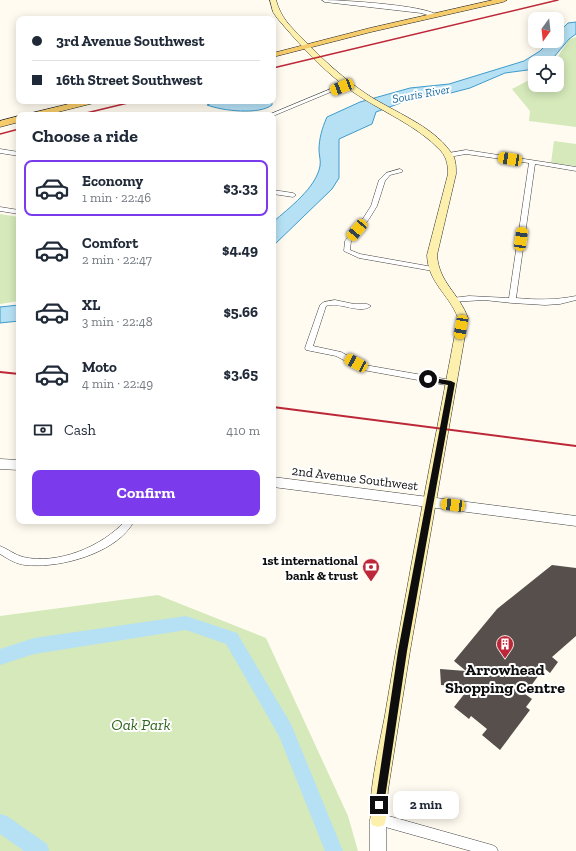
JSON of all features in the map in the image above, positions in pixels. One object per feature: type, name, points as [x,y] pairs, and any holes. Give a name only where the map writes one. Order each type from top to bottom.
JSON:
[{"type":"main road","points":[[273,0],[279,17],[306,47],[347,84],[439,144],[449,154],[452,162],[452,174],[432,255],[433,269],[439,282],[454,300],[461,311],[463,318],[429,502],[380,790],[378,819]]},
{"type":"main road","points":[[276,54],[434,15],[503,0]]},
{"type":"main road","points":[[47,112],[79,104]]},
{"type":"main road","points":[[0,124],[16,120]]},
{"type":"street","points":[[325,0],[422,12],[434,15]]},
{"type":"street","points":[[276,113],[347,84]]},
{"type":"street","points":[[1,151],[16,154]]},
{"type":"street","points":[[449,154],[466,152],[576,169]]},
{"type":"street","points":[[512,301],[532,162]]},
{"type":"street","points":[[400,170],[388,174],[382,180],[374,206],[367,218],[348,241],[347,251],[358,256],[433,269]]},
{"type":"street","points":[[276,192],[293,195]]},
{"type":"street","points":[[0,209],[16,212]]},
{"type":"street","points":[[454,300],[477,296],[534,303],[564,301],[576,298]]},
{"type":"street","points":[[368,306],[354,306],[327,302],[323,305],[309,348],[338,354],[364,367],[451,383]]},
{"type":"street","points":[[0,465],[16,465]]},
{"type":"street","name":"2nd Avenue Southwest","points":[[276,482],[576,521]]},
{"type":"street","points":[[0,550],[24,561],[53,562],[81,554],[112,540],[128,524]]},
{"type":"street","points":[[378,851],[378,819],[492,851]]},
{"type":"green space","points":[[576,37],[576,127],[529,121],[530,111],[512,89],[528,81],[528,92],[564,92],[564,56],[558,56],[569,39]]},
{"type":"green space","points":[[554,141],[576,144],[576,166],[551,163]]},
{"type":"green space","points":[[0,214],[16,217],[16,301],[0,304]]},
{"type":"green space","name":"Oak Park","points":[[158,595],[266,638],[348,816],[358,851],[0,851],[0,616]]},
{"type":"water","points":[[576,22],[576,34],[564,45],[564,27],[568,23]]},
{"type":"water","points":[[543,48],[562,48],[555,56],[532,56]]},
{"type":"water","name":"Souris River","points":[[528,58],[528,70],[505,73],[470,88],[447,94],[417,97],[376,112],[372,124],[339,139],[339,178],[332,189],[276,243],[276,219],[308,190],[317,174],[320,164],[320,138],[327,117],[360,102],[410,88],[449,84]]},
{"type":"water","points":[[272,104],[266,108],[250,111],[222,109],[207,105]]},
{"type":"water","points":[[16,305],[16,321],[0,323],[0,307]]},
{"type":"building","name":"Arrowhead Shopping Centre","points":[[552,565],[576,568],[576,636],[552,657],[558,662],[550,673],[544,668],[525,694],[532,699],[526,707],[530,710],[500,750],[482,735],[487,729],[471,716],[469,719],[454,707],[469,688],[441,685],[440,669],[466,671],[454,661],[497,609]]},
{"type":"waterway","points":[[0,657],[34,646],[186,623],[231,638],[285,730],[334,851]]},
{"type":"waterway","points":[[0,823],[40,851]]},
{"type":"railway","points":[[276,67],[558,0]]},
{"type":"railway","points":[[90,112],[124,104]]},
{"type":"railway","points":[[0,134],[16,130]]},
{"type":"railway","points":[[0,372],[16,374]]},
{"type":"railway","points":[[276,407],[576,446]]},
{"type":"place","name":"1st international bank & trust","points":[[371,582]]},
{"type":"place","name":"Arrowhead Shopping Centre","points":[[505,659]]},
{"type":"route","points":[[379,805],[380,790],[402,651],[451,383],[428,379]]}]
